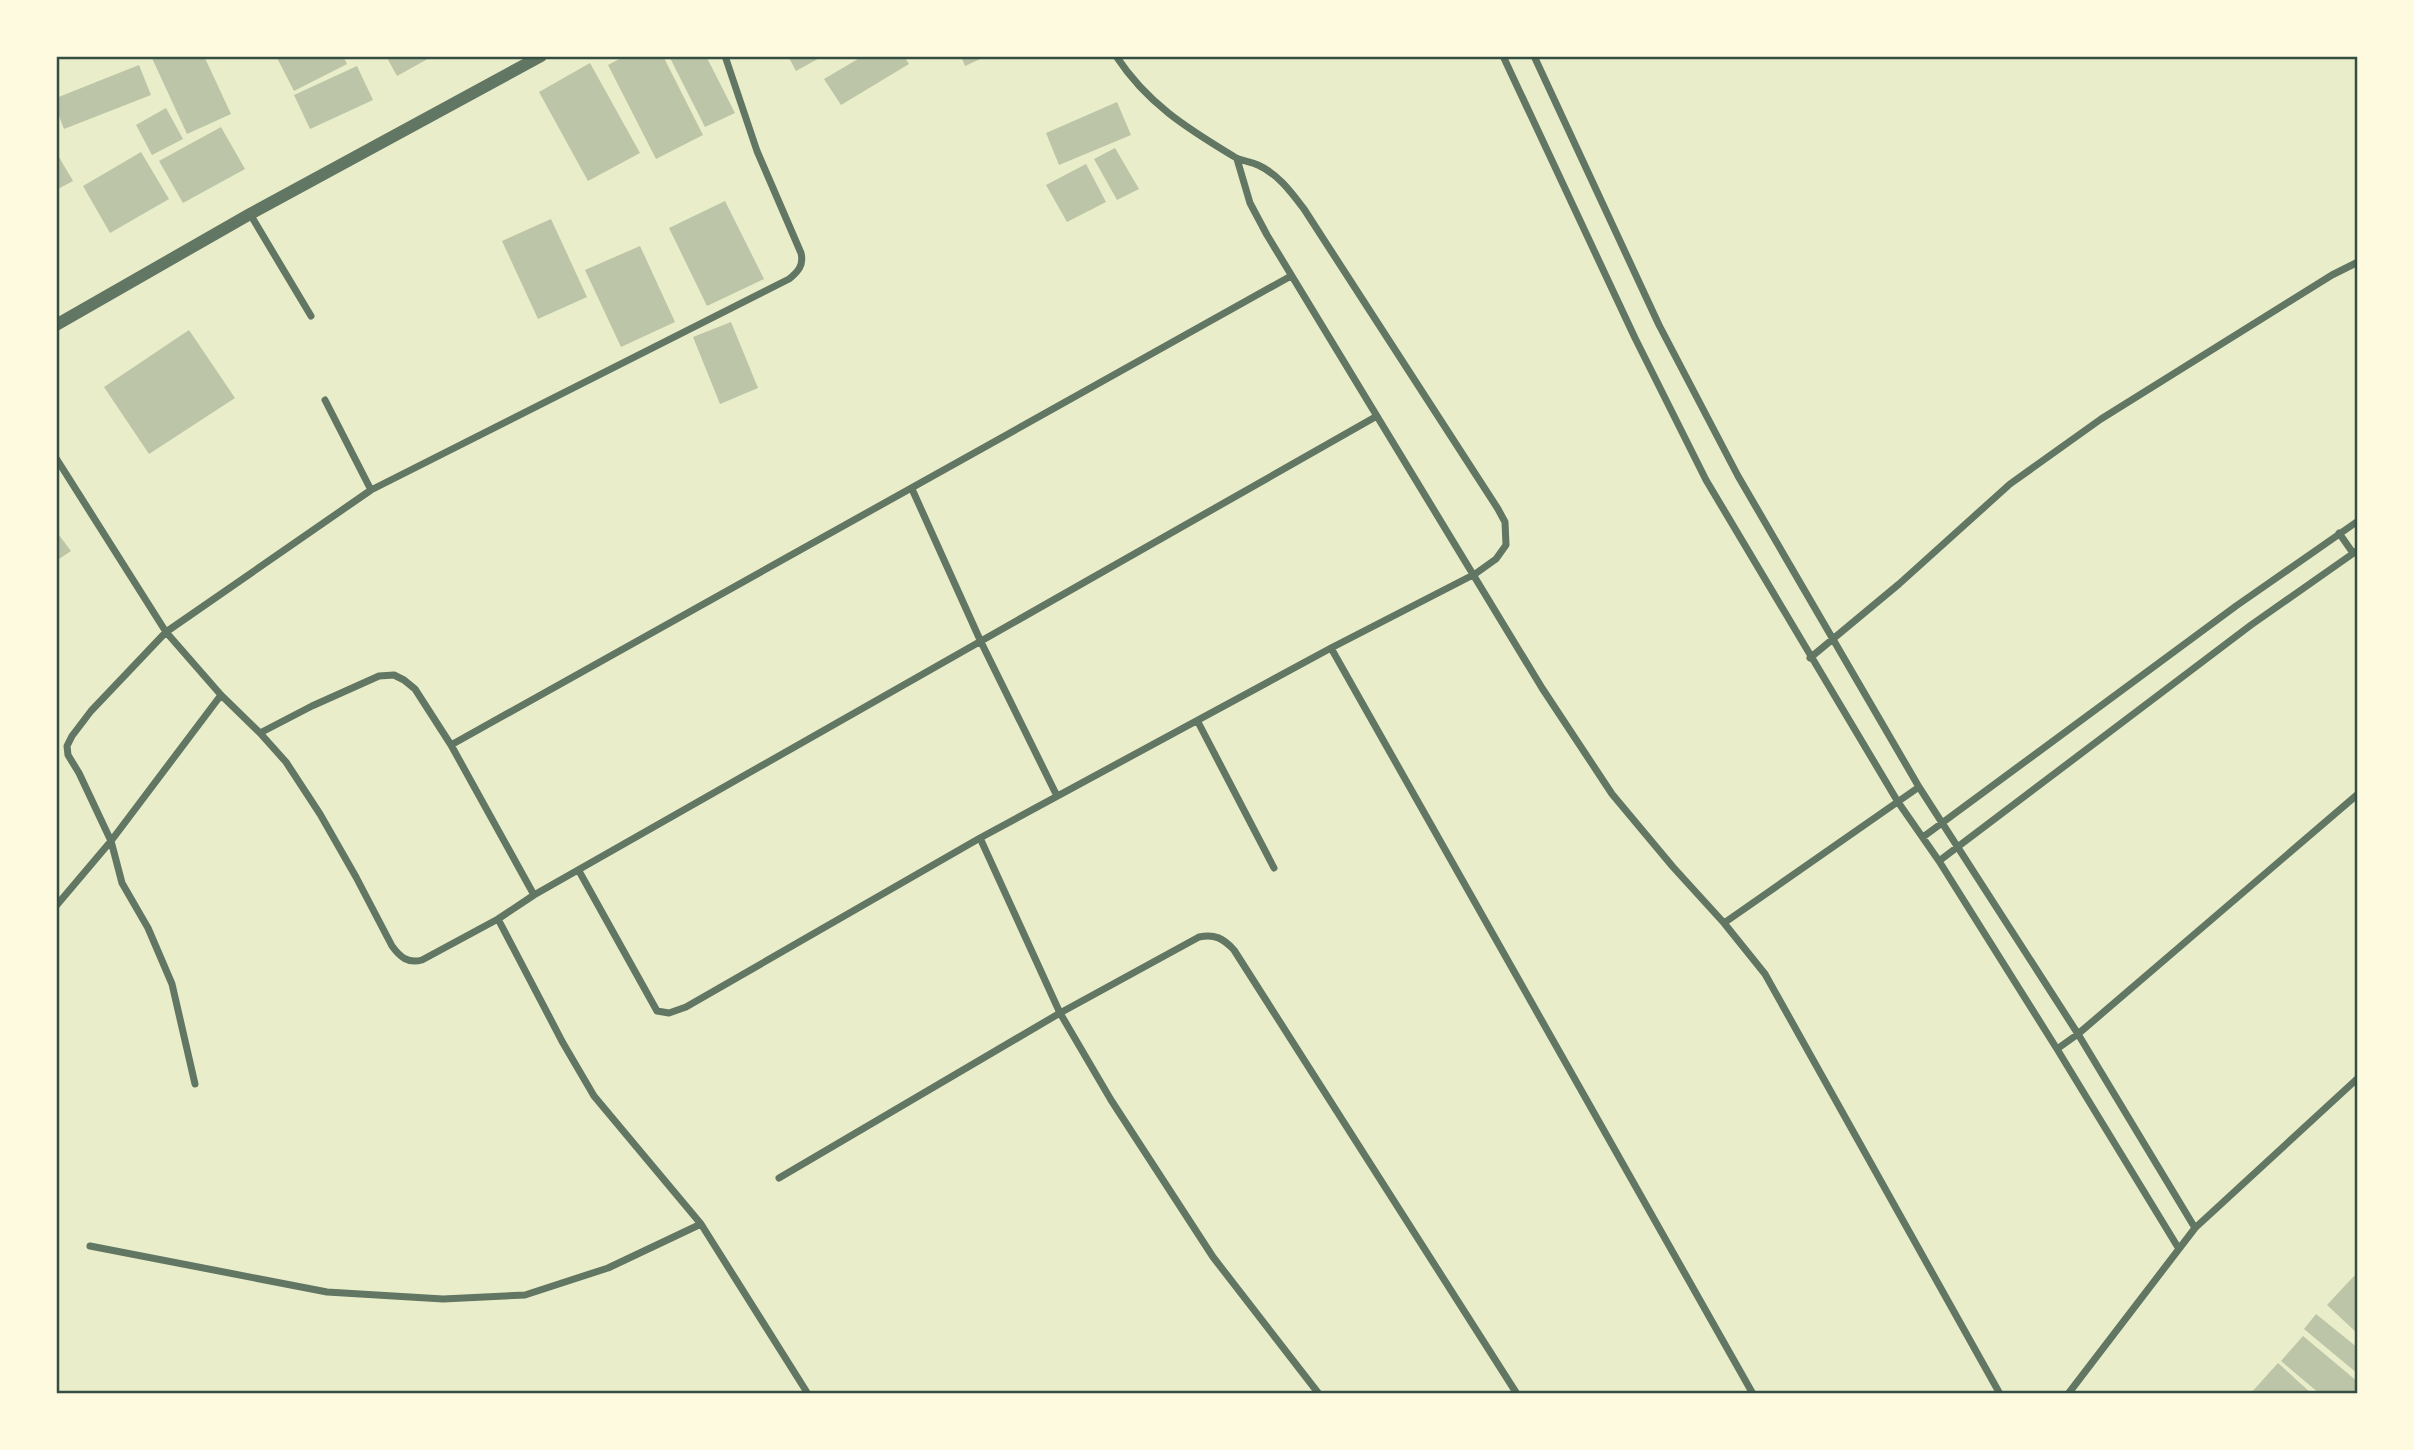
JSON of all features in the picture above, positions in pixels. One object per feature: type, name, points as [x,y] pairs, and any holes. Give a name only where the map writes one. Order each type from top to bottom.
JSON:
[{"type":"street","points":[[56,325],[250,214],[541,56]]},
{"type":"street","points":[[195,1084],[172,984],[148,928],[122,883],[111,841],[79,773],[71,763],[67,746],[72,736],[91,711],[166,632],[371,490],[789,279],[798,272],[803,260],[801,253],[757,151],[725,56]]},
{"type":"street","points":[[579,871],[657,1011],[669,1013],[686,1007],[1057,796],[1331,648],[1475,574],[1496,559],[1506,545],[1505,523],[1498,509],[1304,209],[1271,172],[1256,163],[1237,159],[1166,113],[1141,90],[1116,56]]},
{"type":"street","points":[[1503,56],[1635,338],[1706,480],[1898,802],[1939,861],[2057,1049],[2179,1250]]},
{"type":"street","points":[[1534,56],[1665,336],[1738,476],[1919,787],[2078,1034],[2195,1228]]},
{"type":"street","points":[[1237,159],[1251,203],[1291,276],[1542,688],[1612,794],[1765,974],[2000,1394]]},
{"type":"street","points":[[250,214],[311,316]]},
{"type":"street","points":[[1810,657],[2021,476],[2101,419],[2332,275],[2358,262]]},
{"type":"street","points":[[452,745],[1291,276]]},
{"type":"street","points":[[325,400],[371,490]]},
{"type":"street","points":[[56,458],[166,632],[220,695],[286,762],[320,814],[398,955],[415,962],[498,919],[534,895],[1377,416]]},
{"type":"street","points":[[912,489],[981,642],[1057,796]]},
{"type":"street","points":[[1923,837],[2236,606],[2358,521]]},
{"type":"street","points":[[1939,861],[2251,625],[2356,552],[2339,533]]},
{"type":"street","points":[[1331,648],[1753,1394]]},
{"type":"street","points":[[260,733],[379,676],[394,675],[415,689],[452,745],[534,895]]},
{"type":"street","points":[[56,906],[111,841],[220,695]]},
{"type":"street","points":[[1198,722],[1274,868]]},
{"type":"street","points":[[1724,923],[1919,787]]},
{"type":"street","points":[[2057,1049],[2078,1034],[2358,794]]},
{"type":"street","points":[[980,838],[1060,1013],[1111,1100],[1213,1257],[1319,1394]]},
{"type":"street","points":[[498,919],[594,1096],[701,1224],[808,1394]]},
{"type":"street","points":[[779,1178],[1060,1013],[1199,937],[1211,935],[1226,941],[1242,962],[1517,1394]]},
{"type":"street","points":[[2068,1394],[2195,1228],[2358,1078]]},
{"type":"street","points":[[90,1246],[327,1292],[443,1299],[525,1295],[608,1268],[701,1224]]},
{"type":"building","points":[[151,56],[204,56],[231,114],[187,134]]},
{"type":"building","points":[[276,56],[343,56],[347,64],[294,91]]},
{"type":"building","points":[[386,56],[433,56],[397,76]]},
{"type":"building","points":[[625,56],[663,56],[703,135],[656,159],[608,65]]},
{"type":"building","points":[[669,56],[706,56],[735,113],[705,127]]},
{"type":"building","points":[[788,56],[823,56],[796,71]]},
{"type":"building","points":[[863,56],[904,56],[909,64],[841,105],[824,79]]},
{"type":"building","points":[[961,56],[987,56],[965,66]]},
{"type":"building","points":[[590,63],[640,153],[588,181],[539,92]]},
{"type":"building","points":[[139,65],[151,95],[64,129],[56,108],[56,98]]},
{"type":"building","points":[[357,66],[373,100],[310,129],[294,95]]},
{"type":"building","points":[[1117,102],[1131,135],[1059,165],[1046,133]]},
{"type":"building","points":[[166,108],[183,139],[152,155],[136,125]]},
{"type":"building","points":[[221,127],[245,169],[183,203],[159,161]]},
{"type":"building","points":[[1115,148],[1139,189],[1117,200],[1094,159]]},
{"type":"building","points":[[141,152],[169,199],[110,233],[83,186]]},
{"type":"building","points":[[59,157],[73,181],[56,190],[56,159]]},
{"type":"building","points":[[1086,164],[1106,202],[1067,222],[1046,185]]},
{"type":"building","points":[[725,201],[764,279],[707,306],[669,228]]},
{"type":"building","points":[[551,219],[587,297],[538,319],[502,241]]},
{"type":"building","points":[[640,246],[675,322],[621,347],[585,270]]},
{"type":"building","points":[[731,322],[758,388],[720,404],[693,337]]},
{"type":"building","points":[[189,330],[235,398],[149,454],[104,387]]},
{"type":"building","points":[[56,531],[71,551],[56,561]]},
{"type":"building","points":[[2354,1276],[2358,1279],[2358,1334],[2327,1305]]},
{"type":"building","points":[[2316,1314],[2358,1348],[2358,1374],[2304,1329]]},
{"type":"building","points":[[2303,1336],[2358,1382],[2358,1394],[2320,1394],[2281,1361]]},
{"type":"building","points":[[2278,1363],[2312,1394],[2250,1394]]}]
